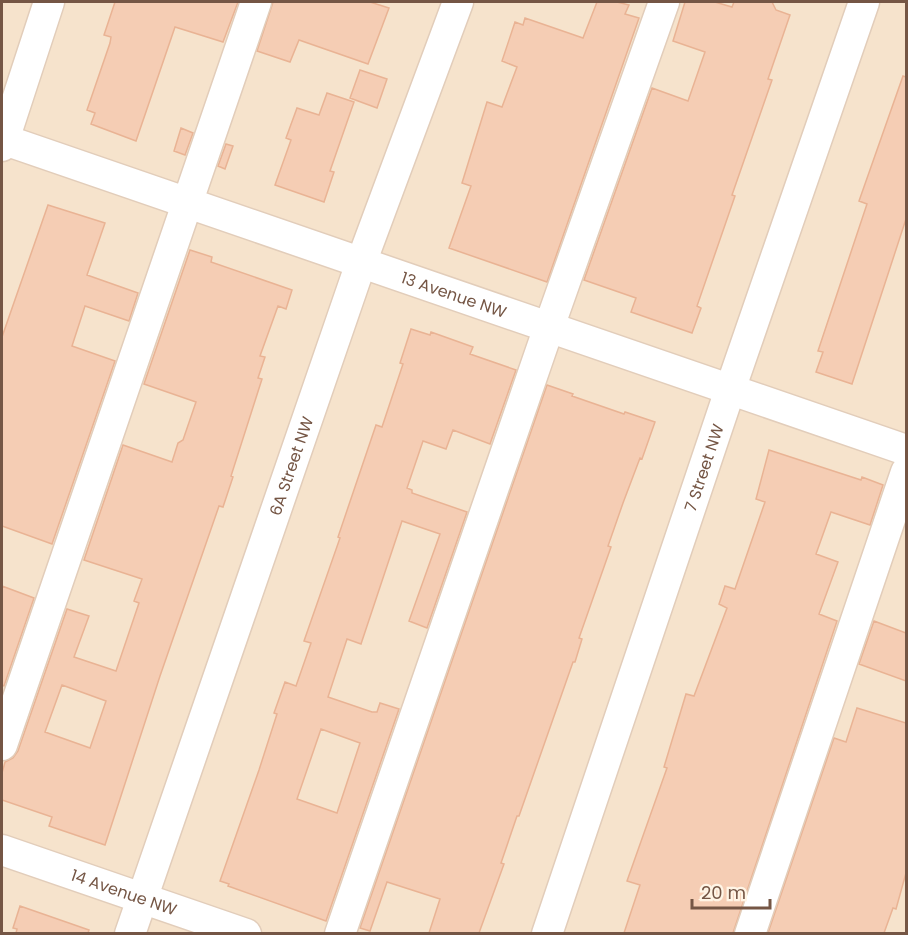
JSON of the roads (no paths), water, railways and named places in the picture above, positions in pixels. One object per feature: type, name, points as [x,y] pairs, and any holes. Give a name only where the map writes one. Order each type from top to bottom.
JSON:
[{"type":"street","points":[[2,142],[49,2]]},
{"type":"street","points":[[2,745],[256,2]]},
{"type":"street","name":"6A Street NW","points":[[130,933],[361,263],[458,2]]},
{"type":"street","points":[[340,933],[664,2]]},
{"type":"street","name":"7 Street NW","points":[[547,933],[864,2]]},
{"type":"street","name":"13 Avenue NW","points":[[2,142],[906,450]]},
{"type":"street","points":[[750,933],[906,472]]},
{"type":"street","name":"14 Avenue NW","points":[[2,850],[246,933]]}]
